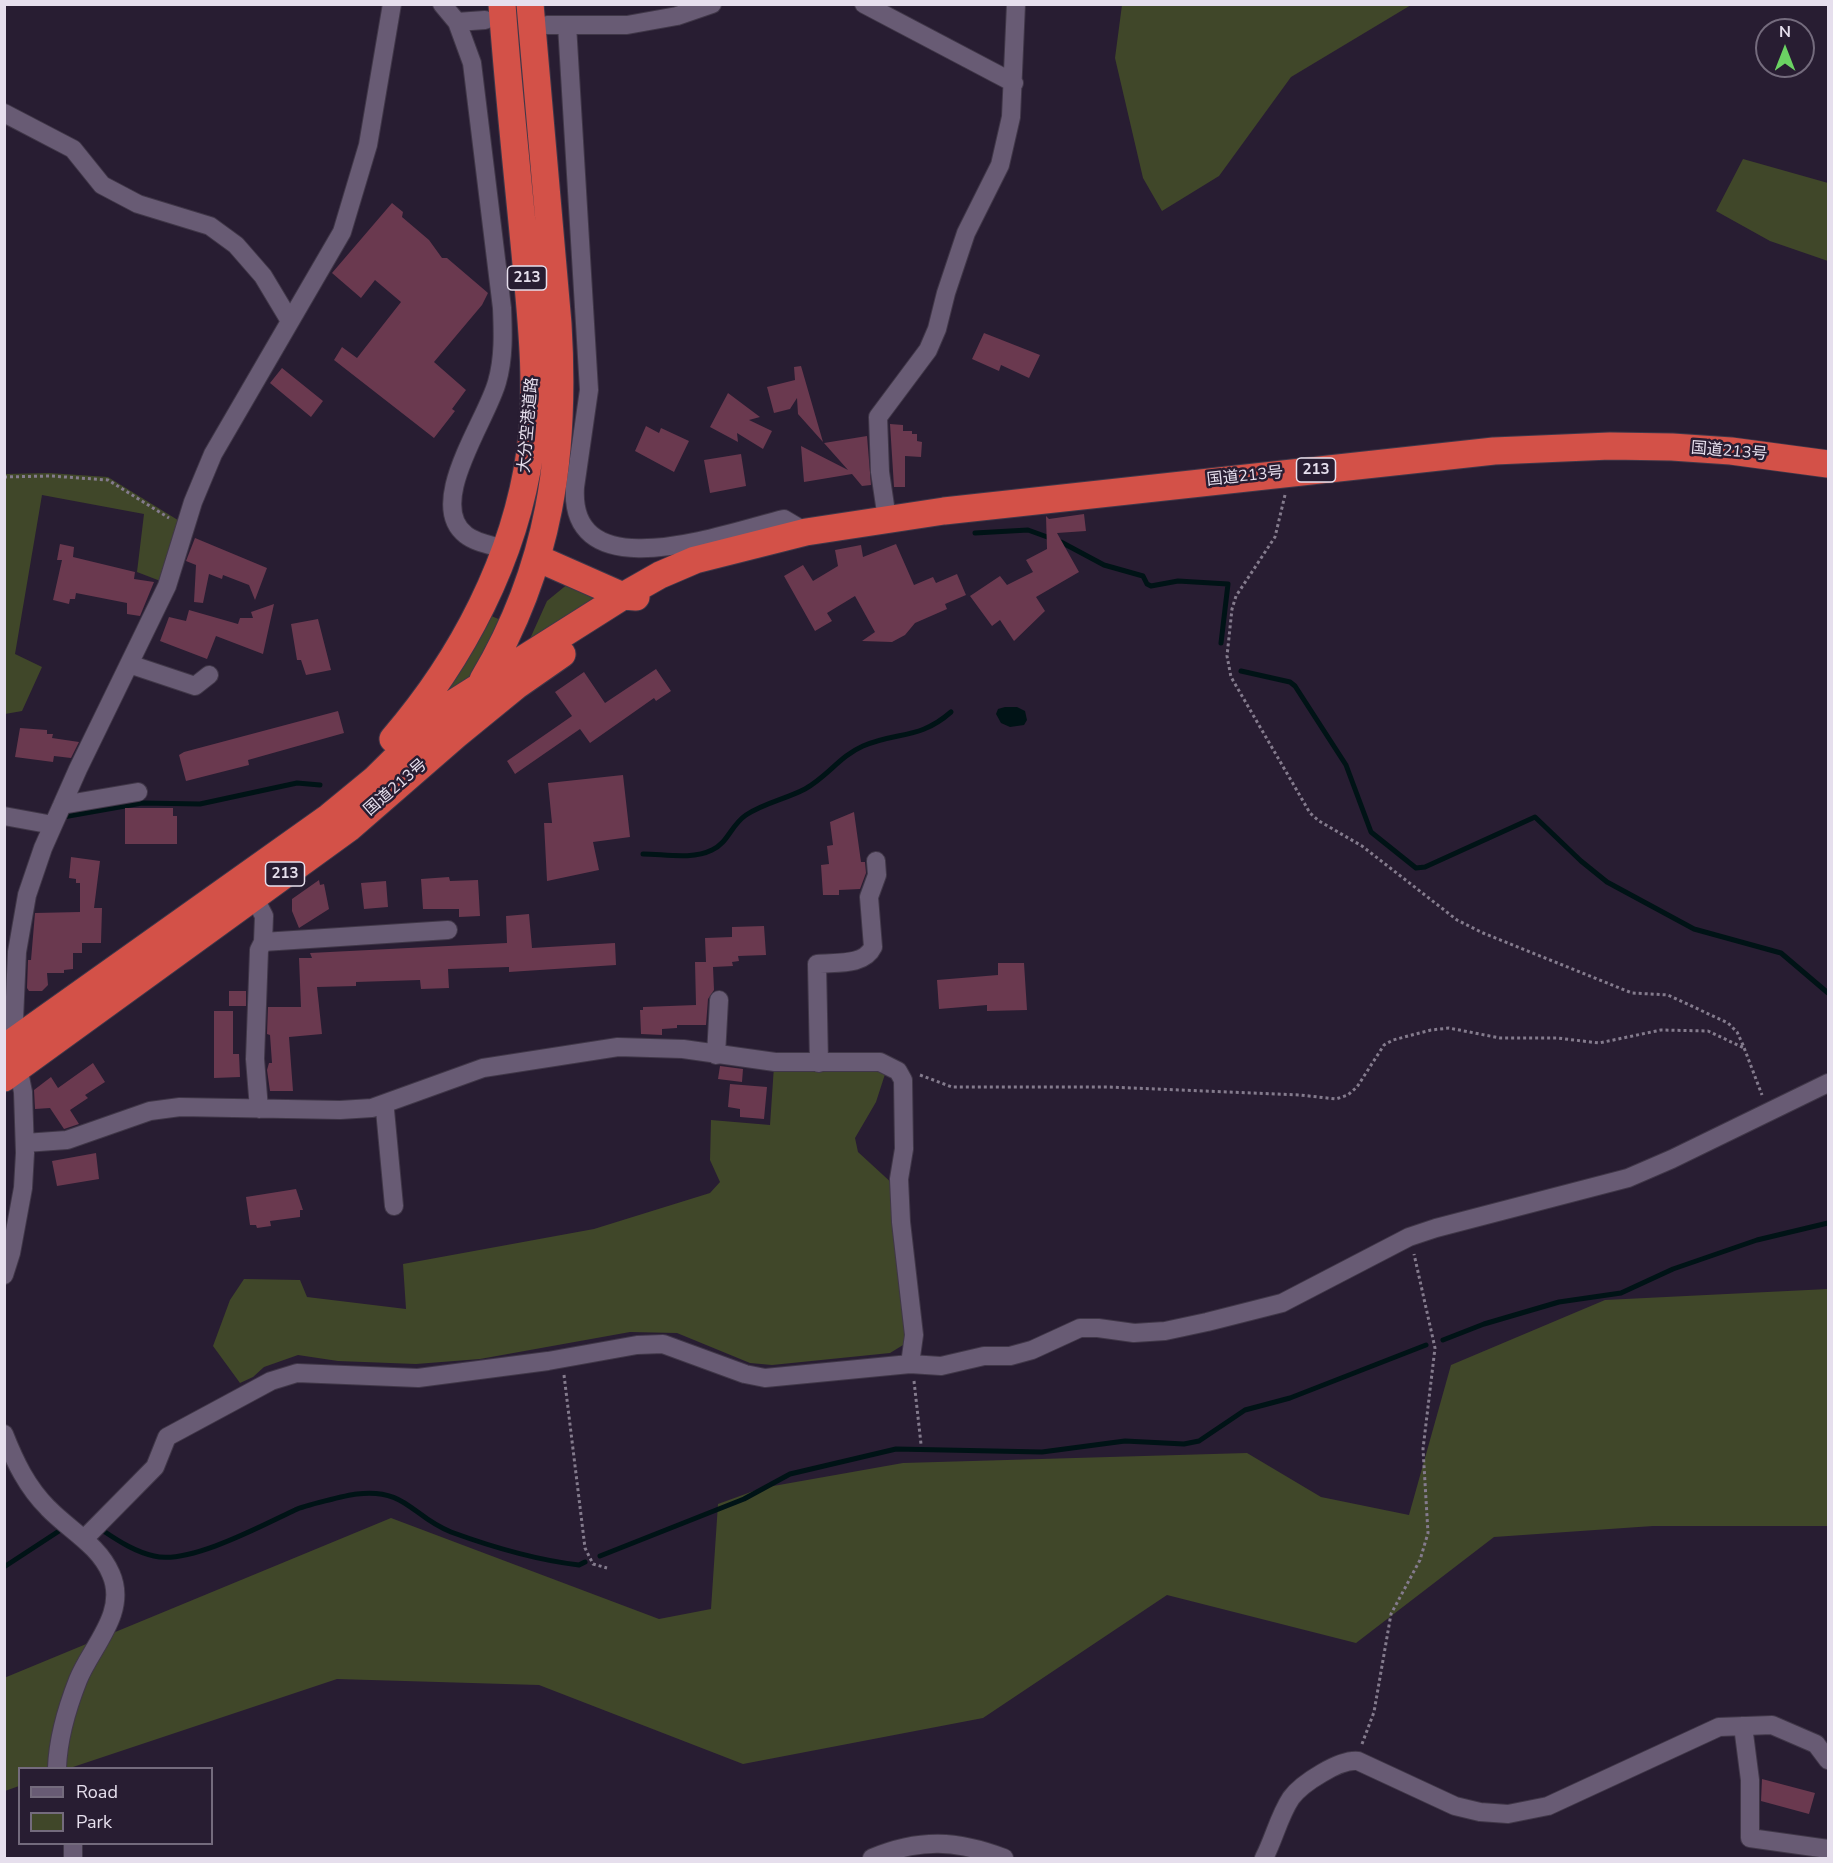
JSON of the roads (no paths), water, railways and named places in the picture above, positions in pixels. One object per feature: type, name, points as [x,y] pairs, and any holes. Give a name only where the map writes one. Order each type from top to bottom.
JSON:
[{"type":"highway","name":"大分空港道路","points":[[262,864],[355,781],[428,696],[465,635],[504,549],[517,513],[530,451],[534,369],[493,12]]},
{"type":"highway","name":"大分空港道路","points":[[409,776],[456,722],[480,685],[516,619],[549,515],[559,447],[561,370],[539,15]]},
{"type":"highway","name":"国道213号","points":[[10,1059],[262,864],[353,798],[438,717],[480,685],[623,596],[660,575],[695,560],[806,532],[888,519],[1290,472],[1494,451],[1610,446],[1731,451],[1828,464]]},
{"type":"highway","name":"国道213号","points":[[10,1059],[254,897],[349,828],[541,668],[616,620],[676,586],[806,532]]},
{"type":"highway","points":[[504,549],[616,576],[633,578],[660,575]]},
{"type":"highway","points":[[537,558],[623,596],[639,597],[674,577],[713,569]]},
{"type":"street","points":[[4,1275],[12,1253],[23,1188],[25,1143],[23,1092],[10,1059],[17,952],[27,895],[53,825],[167,586],[184,529],[213,454],[342,232],[368,145],[392,4]]},
{"type":"street","points":[[442,4],[457,22],[472,63],[502,308],[503,336],[498,381],[454,482],[450,503],[453,517],[464,534],[504,549]]},
{"type":"street","points":[[539,15],[567,25],[627,25],[677,16],[712,4]]},
{"type":"street","points":[[864,4],[1014,83]]},
{"type":"street","points":[[888,519],[880,472],[876,431],[878,417],[928,350],[937,329],[945,293],[966,233],[1000,165],[1011,117],[1016,4]]},
{"type":"street","points":[[457,22],[493,12]]},
{"type":"street","points":[[567,25],[589,390],[575,487],[574,503],[578,518],[597,541],[610,547],[625,548],[666,546],[784,519],[806,532]]},
{"type":"street","points":[[4,113],[73,149],[102,185],[138,204],[210,226],[236,245],[263,276],[290,321]]},
{"type":"street","points":[[129,664],[195,686],[209,675]]},
{"type":"street","points":[[62,806],[138,792]]},
{"type":"street","points":[[4,816],[53,825]]},
{"type":"street","points":[[819,1063],[817,964],[863,959],[870,954],[873,947],[869,897],[877,875],[876,861]]},
{"type":"street","points":[[254,897],[264,916],[263,942],[259,950],[255,1059],[259,1109]]},
{"type":"street","points":[[263,942],[448,930]]},
{"type":"street","points":[[716,1055],[719,1000]]},
{"type":"street","points":[[25,1143],[67,1140],[150,1111],[166,1109],[340,1110],[381,1106],[459,1075],[521,1061],[637,1046],[683,1049],[746,1059],[819,1063],[880,1062],[888,1064],[903,1080],[904,1149],[899,1187],[914,1335],[910,1364]]},
{"type":"street","points":[[84,1539],[155,1467],[167,1437],[271,1381],[297,1373],[418,1378],[637,1345],[663,1344],[745,1374],[765,1378],[910,1364],[941,1366],[984,1356],[1010,1356],[1032,1350],[1080,1328],[1134,1333],[1165,1331],[1282,1303],[1409,1237],[1436,1228],[1628,1178],[1828,1083]]},
{"type":"street","points":[[381,1106],[385,1110],[394,1206]]},
{"type":"street","points":[[4,1434],[12,1473],[84,1539],[111,1573],[116,1590],[107,1629],[79,1678],[57,1746],[57,1767]]},
{"type":"street","points":[[1263,1858],[1293,1795],[1328,1770],[1347,1760],[1356,1760],[1455,1806],[1480,1812],[1508,1814],[1548,1806],[1719,1727],[1772,1725],[1816,1744],[1828,1760]]},
{"type":"street","points":[[1743,1726],[1750,1780],[1750,1838],[1828,1849]]},
{"type":"street","points":[[872,1858],[939,1842],[971,1846],[1004,1858]]},
{"type":"waterway","points":[[975,533],[1028,530],[1061,542],[1104,565],[1143,576],[1147,584],[1151,586],[1178,581],[1228,584],[1221,643]]},
{"type":"waterway","points":[[1241,671],[1290,682],[1295,686],[1346,765],[1371,832],[1416,868],[1425,867],[1535,817],[1581,861],[1607,882],[1694,929],[1781,953],[1828,993]]},
{"type":"waterway","points":[[643,854],[687,856],[712,850],[722,843],[746,815],[805,789],[855,750],[876,741],[929,727],[951,712]]},
{"type":"waterway","points":[[63,817],[142,803],[200,804],[297,783],[320,785]]},
{"type":"waterway","points":[[1443,1340],[1484,1324],[1559,1302],[1621,1293],[1673,1269],[1757,1240],[1828,1223]]},
{"type":"waterway","points":[[600,1556],[744,1499],[790,1474],[896,1449],[1042,1452],[1125,1441],[1184,1444],[1199,1441],[1245,1410],[1290,1398],[1426,1345]]},
{"type":"waterway","points":[[105,1532],[128,1546],[154,1556],[186,1555],[246,1534],[300,1508],[352,1495],[374,1493],[398,1499],[438,1526],[482,1543],[547,1560],[579,1565],[585,1562]]},
{"type":"waterway","points":[[4,1567],[59,1531]]}]
